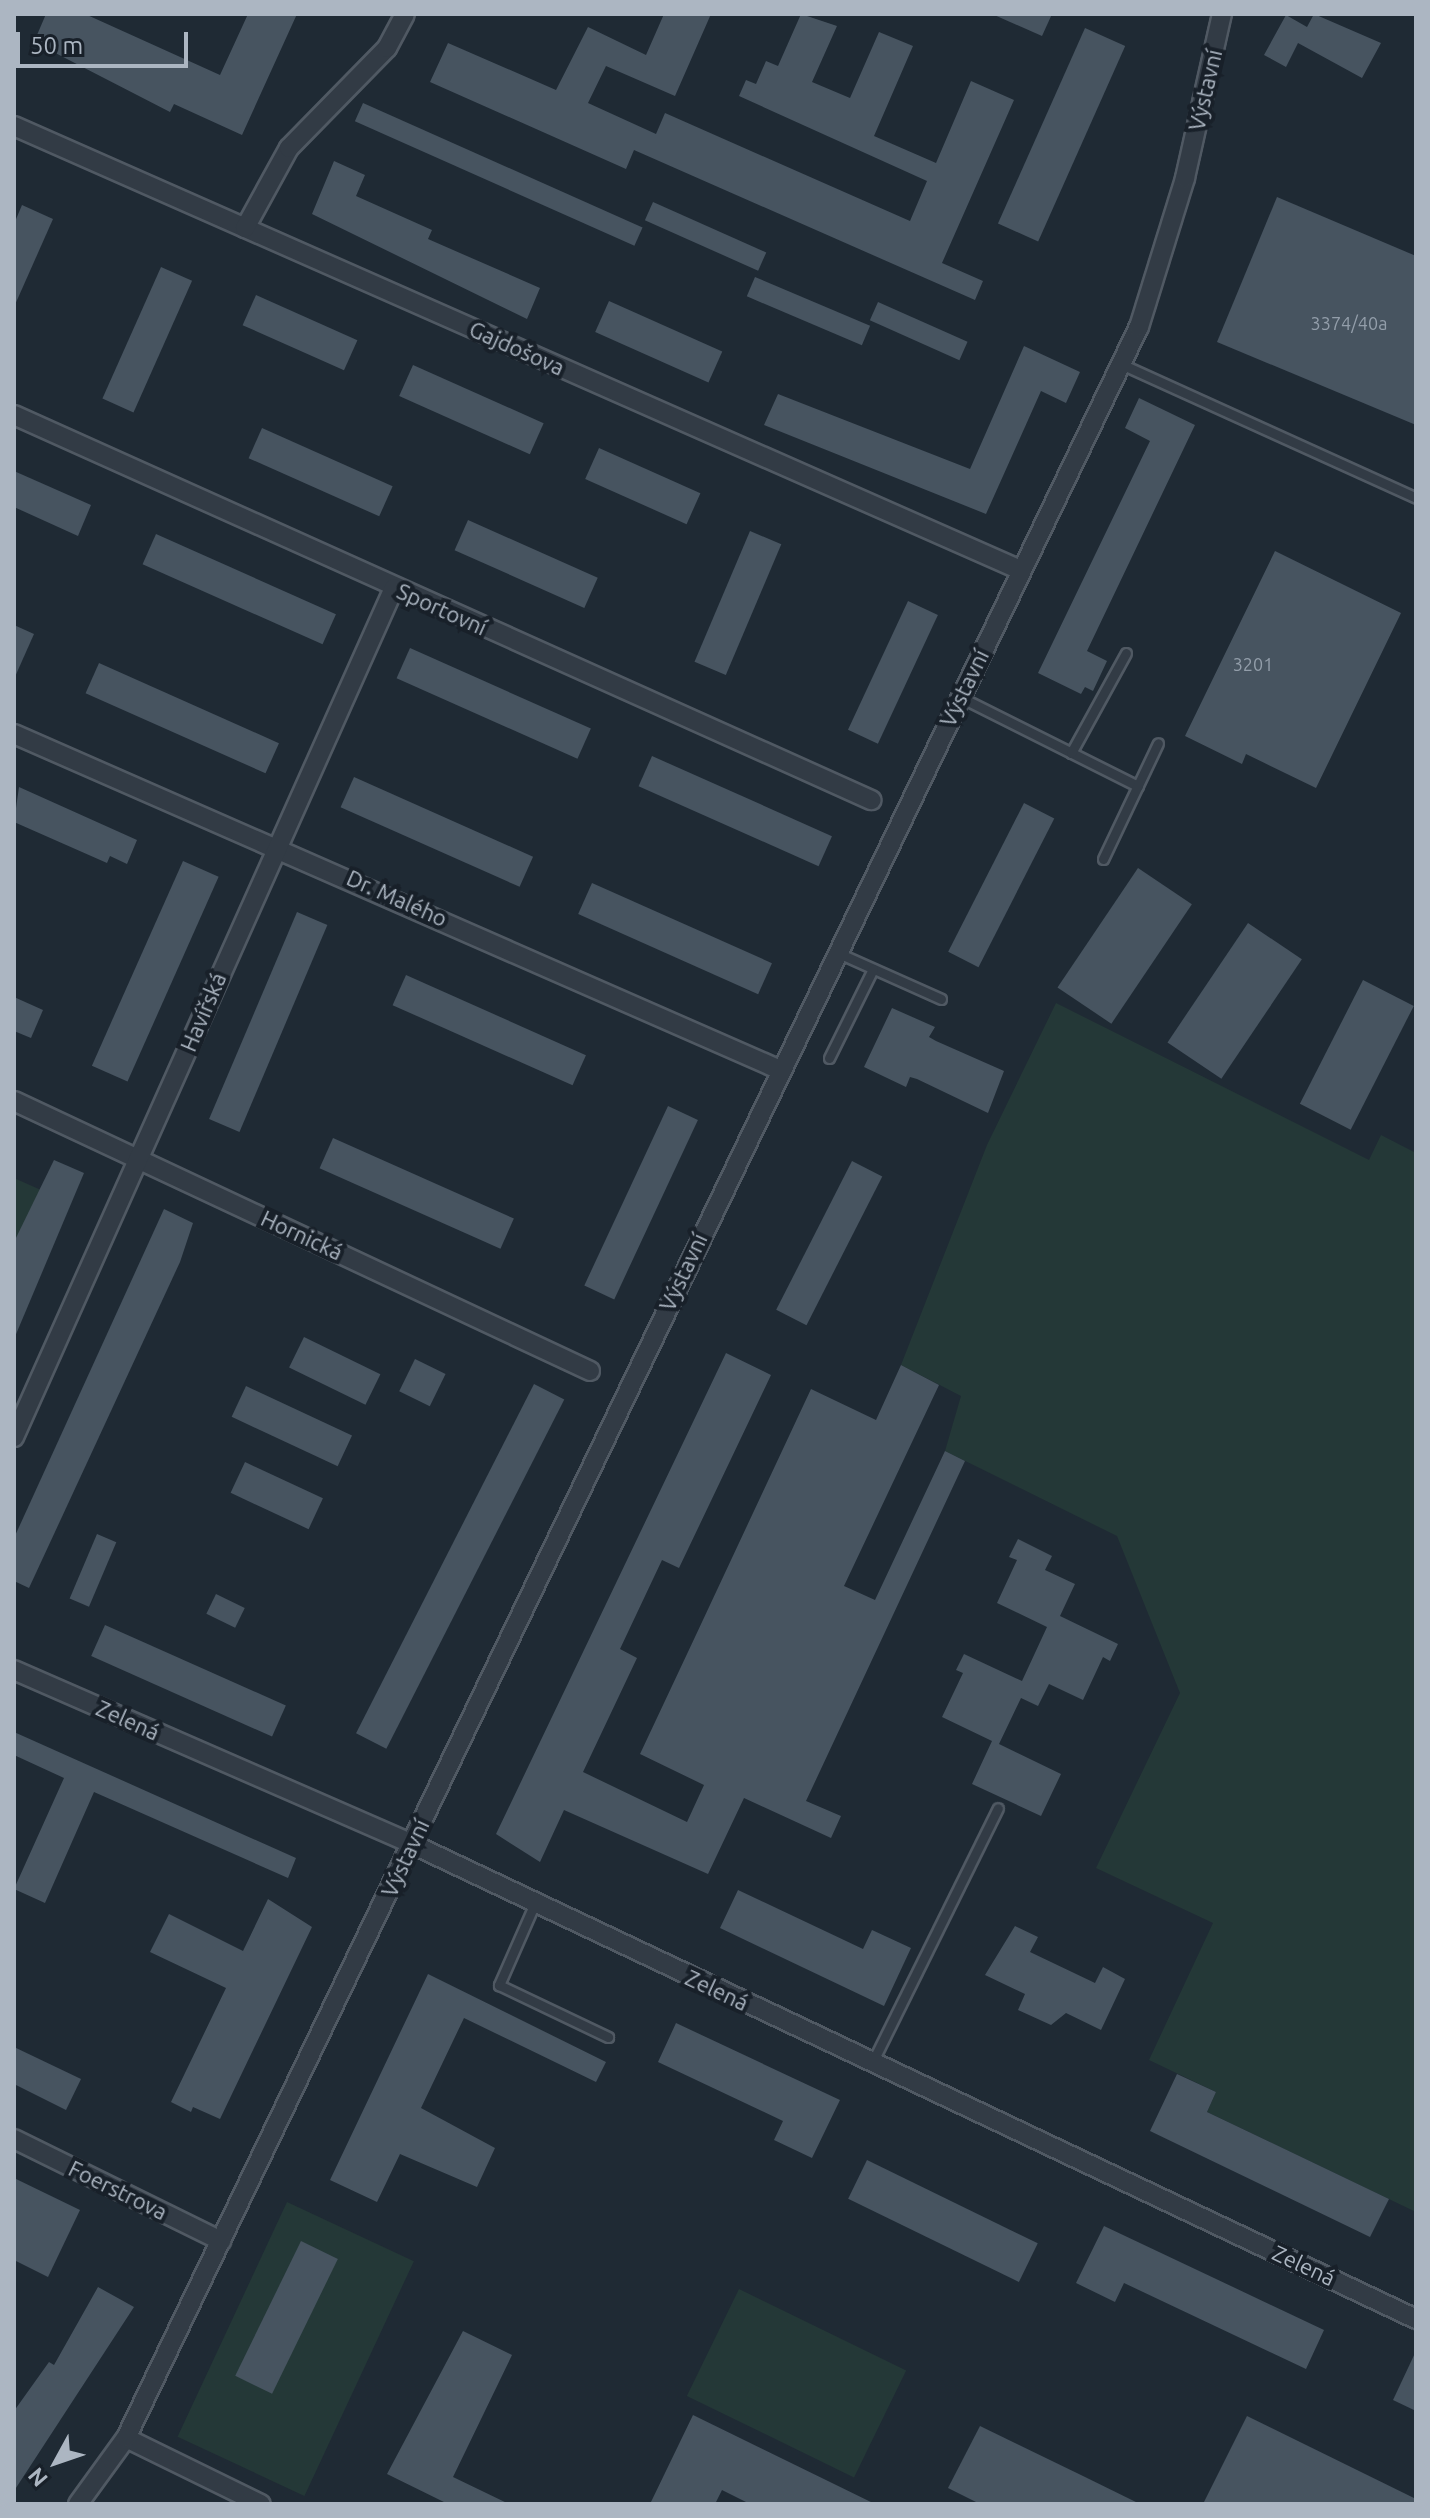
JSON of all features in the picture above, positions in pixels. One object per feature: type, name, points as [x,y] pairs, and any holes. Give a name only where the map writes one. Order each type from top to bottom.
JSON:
[{"type":"street","points":[[245,228],[289,148],[387,48],[405,14]]},
{"type":"street","name":"Výstavní","points":[[78,2504],[126,2438],[412,1844],[778,1069],[1121,364],[1185,178],[1222,14]]},
{"type":"street","name":"Gajdošova","points":[[14,126],[1020,570]]},
{"type":"street","name":"Sportovní","points":[[14,415],[871,800]]},
{"type":"street","name":"Havířská","points":[[14,1437],[140,1158],[274,847],[394,588]]},
{"type":"street","name":"Dr. Malého","points":[[14,734],[778,1069]]},
{"type":"street","name":"Hornická","points":[[14,1101],[590,1371]]},
{"type":"street","name":"Zelená","points":[[14,1670],[412,1844],[1416,2319]]},
{"type":"street","name":"Foerstrova","points":[[14,2139],[221,2241]]},
{"type":"street","points":[[126,2438],[261,2504]]},
{"type":"lane","points":[[1121,364],[1416,498]]},
{"type":"lane","points":[[1071,753],[1126,653]]},
{"type":"lane","points":[[960,697],[1138,786]]},
{"type":"lane","points":[[1103,859],[1158,743]]},
{"type":"lane","points":[[836,952],[941,999]]},
{"type":"lane","points":[[829,1058],[873,969]]},
{"type":"lane","points":[[872,2063],[998,1808]]},
{"type":"lane","points":[[535,1903],[499,1985],[608,2037]]},
{"type":"green space","points":[[1056,1003],[1369,1160],[1381,1135],[1416,1153],[1416,2212],[1207,2112],[1216,2092],[1149,2060],[1213,1923],[1096,1868],[1180,1693],[1117,1536],[945,1451],[961,1396],[901,1365],[987,1145]]},
{"type":"green space","points":[[14,1178],[41,1190],[14,1248]]},
{"type":"green space","points":[[287,2202],[414,2261],[304,2496],[178,2437]]},
{"type":"green space","points":[[739,2289],[906,2371],[854,2477],[687,2396]]},
{"type":"building","points":[[46,14],[85,14],[220,75],[248,14],[297,14],[242,135],[174,104],[170,112],[34,42]]},
{"type":"building","points":[[664,14],[711,14],[675,96],[606,66],[588,103],[656,134],[665,113],[910,221],[927,181],[739,96],[746,80],[756,84],[766,61],[778,66],[801,14],[837,26],[812,82],[850,98],[879,32],[913,46],[874,136],[936,163],[971,81],[1014,100],[942,263],[983,281],[975,300],[634,150],[626,169],[430,82],[448,43],[556,90],[588,27],[646,55]]},
{"type":"building","points":[[992,14],[1052,14],[1042,36]]},
{"type":"building","points":[[1314,14],[1381,43],[1362,78],[1298,43],[1286,67],[1264,55],[1286,15],[1307,27]]},
{"type":"building","points":[[1085,28],[1125,46],[1038,241],[998,223]]},
{"type":"building","points":[[363,103],[643,227],[634,246],[355,121]]},
{"type":"building","points":[[334,161],[365,175],[356,196],[432,230],[428,239],[540,288],[527,319],[312,214]]},
{"type":"building","points":[[1277,197],[1416,256],[1416,425],[1217,342]]},
{"type":"building","points":[[653,202],[766,252],[758,271],[645,220]]},
{"type":"building","points":[[22,205],[53,219],[14,307],[14,224]]},
{"type":"building","points":[[161,267],[192,281],[133,412],[102,399]]},
{"type":"building","points":[[755,277],[870,326],[862,345],[747,296]]},
{"type":"building","points":[[256,295],[357,340],[344,370],[243,325]]},
{"type":"building","points":[[609,301],[722,351],[708,382],[595,332]]},
{"type":"building","points":[[878,302],[968,342],[959,360],[870,320]]},
{"type":"building","points":[[1024,346],[1080,372],[1066,403],[1041,391],[986,514],[764,425],[778,394],[970,469]]},
{"type":"building","points":[[413,365],[544,423],[530,454],[399,396]]},
{"type":"building","points":[[1139,398],[1195,425],[1087,651],[1107,661],[1093,691],[1085,687],[1081,694],[1038,673],[1150,441],[1125,428]]},
{"type":"building","points":[[262,428],[393,486],[379,516],[249,458]]},
{"type":"building","points":[[599,448],[700,493],[687,524],[585,479]]},
{"type":"building","points":[[14,471],[91,505],[78,536],[14,507]]},
{"type":"building","points":[[468,520],[598,578],[584,608],[455,550]]},
{"type":"building","points":[[750,531],[781,544],[726,675],[695,662]]},
{"type":"building","points":[[156,534],[336,614],[323,644],[143,564]]},
{"type":"building","points":[[1275,551],[1401,613],[1316,788],[1246,754],[1242,764],[1185,736]]},
{"type":"building","points":[[908,601],[938,615],[878,744],[848,730]]},
{"type":"building","points":[[14,625],[34,634],[14,679]]},
{"type":"building","points":[[410,648],[591,729],[577,759],[397,678]]},
{"type":"building","points":[[99,663],[279,743],[266,773],[86,693]]},
{"type":"building","points":[[652,756],[832,836],[819,866],[639,786]]},
{"type":"building","points":[[354,777],[533,857],[520,887],[341,807]]},
{"type":"building","points":[[19,787],[137,840],[127,864],[110,856],[107,863],[14,822]]},
{"type":"building","points":[[1024,803],[1054,818],[978,967],[948,952]]},
{"type":"building","points":[[183,861],[219,877],[128,1081],[92,1066]]},
{"type":"building","points":[[1138,868],[1192,904],[1111,1024],[1057,987]]},
{"type":"building","points":[[592,883],[772,963],[758,994],[578,914]]},
{"type":"building","points":[[297,912],[327,925],[239,1132],[209,1119]]},
{"type":"building","points":[[1248,923],[1302,959],[1221,1079],[1167,1042]]},
{"type":"building","points":[[406,975],[586,1055],[573,1085],[393,1005]]},
{"type":"building","points":[[1363,980],[1414,1006],[1351,1130],[1300,1104]]},
{"type":"building","points":[[14,997],[43,1010],[31,1038],[14,1031]]},
{"type":"building","points":[[892,1008],[935,1027],[929,1037],[936,1041],[1004,1071],[988,1113],[917,1079],[910,1077],[906,1087],[864,1067]]},
{"type":"building","points":[[668,1106],[698,1120],[614,1299],[584,1285]]},
{"type":"building","points":[[333,1138],[514,1219],[500,1249],[320,1168]]},
{"type":"building","points":[[54,1160],[84,1173],[14,1339],[14,1242]]},
{"type":"building","points":[[852,1161],[882,1176],[806,1325],[776,1310]]},
{"type":"building","points":[[164,1209],[193,1223],[180,1262],[29,1588],[14,1581],[14,1538]]},
{"type":"building","points":[[304,1337],[380,1374],[365,1405],[289,1368]]},
{"type":"building","points":[[726,1353],[771,1375],[679,1568],[662,1560],[620,1649],[637,1658],[583,1772],[687,1822],[704,1785],[640,1754],[811,1389],[876,1420],[901,1365],[939,1385],[844,1586],[875,1600],[945,1451],[965,1461],[806,1801],[841,1816],[831,1838],[744,1798],[708,1874],[564,1810],[540,1862],[496,1834]]},
{"type":"building","points":[[415,1359],[446,1374],[430,1406],[399,1391]]},
{"type":"building","points":[[534,1384],[564,1399],[386,1749],[356,1733]]},
{"type":"building","points":[[246,1386],[352,1435],[338,1466],[232,1417]]},
{"type":"building","points":[[245,1462],[323,1498],[309,1529],[231,1493]]},
{"type":"building","points":[[97,1534],[116,1542],[89,1607],[70,1598]]},
{"type":"building","points":[[1018,1539],[1052,1556],[1045,1570],[1075,1584],[1060,1616],[1118,1644],[1110,1661],[1103,1657],[1083,1700],[1049,1684],[1038,1706],[1021,1698],[999,1744],[1061,1774],[1041,1816],[972,1784],[992,1741],[942,1717],[963,1673],[956,1670],[964,1654],[1022,1681],[1047,1627],[997,1603],[1017,1560],[1009,1557]]},
{"type":"building","points":[[216,1594],[245,1608],[235,1628],[206,1614]]},
{"type":"building","points":[[105,1625],[286,1706],[272,1737],[91,1656]]},
{"type":"building","points":[[14,1732],[296,1858],[288,1878],[94,1792],[45,1903],[14,1889],[64,1778],[14,1755]]},
{"type":"building","points":[[738,1890],[863,1949],[872,1930],[911,1948],[884,2006],[720,1928]]},
{"type":"building","points":[[268,1899],[312,1927],[220,2119],[193,2107],[191,2112],[171,2102],[226,1988],[150,1952],[169,1914],[243,1951]]},
{"type":"building","points":[[1015,1926],[1038,1937],[1030,1952],[1095,1983],[1103,1967],[1125,1979],[1101,2030],[1066,2013],[1051,2025],[1018,2010],[1025,1994],[985,1975]]},
{"type":"building","points":[[428,1974],[606,2062],[596,2082],[464,2018],[421,2108],[495,2148],[477,2187],[400,2154],[377,2202],[330,2180]]},
{"type":"building","points":[[676,2023],[840,2100],[812,2158],[774,2140],[783,2121],[658,2062]]},
{"type":"building","points":[[14,2047],[81,2079],[66,2110],[14,2084]]},
{"type":"building","points":[[1177,2074],[1216,2092],[1207,2112],[1389,2199],[1370,2237],[1150,2131]]},
{"type":"building","points":[[867,2160],[1038,2243],[1019,2282],[848,2199]]},
{"type":"building","points":[[14,2178],[80,2210],[48,2277],[14,2260]]},
{"type":"building","points":[[1104,2226],[1324,2330],[1306,2369],[1124,2283],[1115,2302],[1076,2283]]},
{"type":"building","points":[[301,2241],[338,2259],[272,2394],[235,2376]]},
{"type":"building","points":[[98,2287],[134,2307],[14,2491],[14,2411],[49,2362],[54,2365]]},
{"type":"building","points":[[463,2331],[512,2355],[453,2477],[509,2504],[448,2504],[387,2474]]},
{"type":"building","points":[[1416,2351],[1416,2411],[1393,2400]]},
{"type":"building","points":[[693,2415],[875,2504],[750,2504],[722,2490],[715,2504],[650,2504]]},
{"type":"building","points":[[1247,2416],[1416,2499],[1416,2504],[1203,2504]]},
{"type":"building","points":[[980,2426],[1140,2504],[980,2504],[948,2488]]}]
